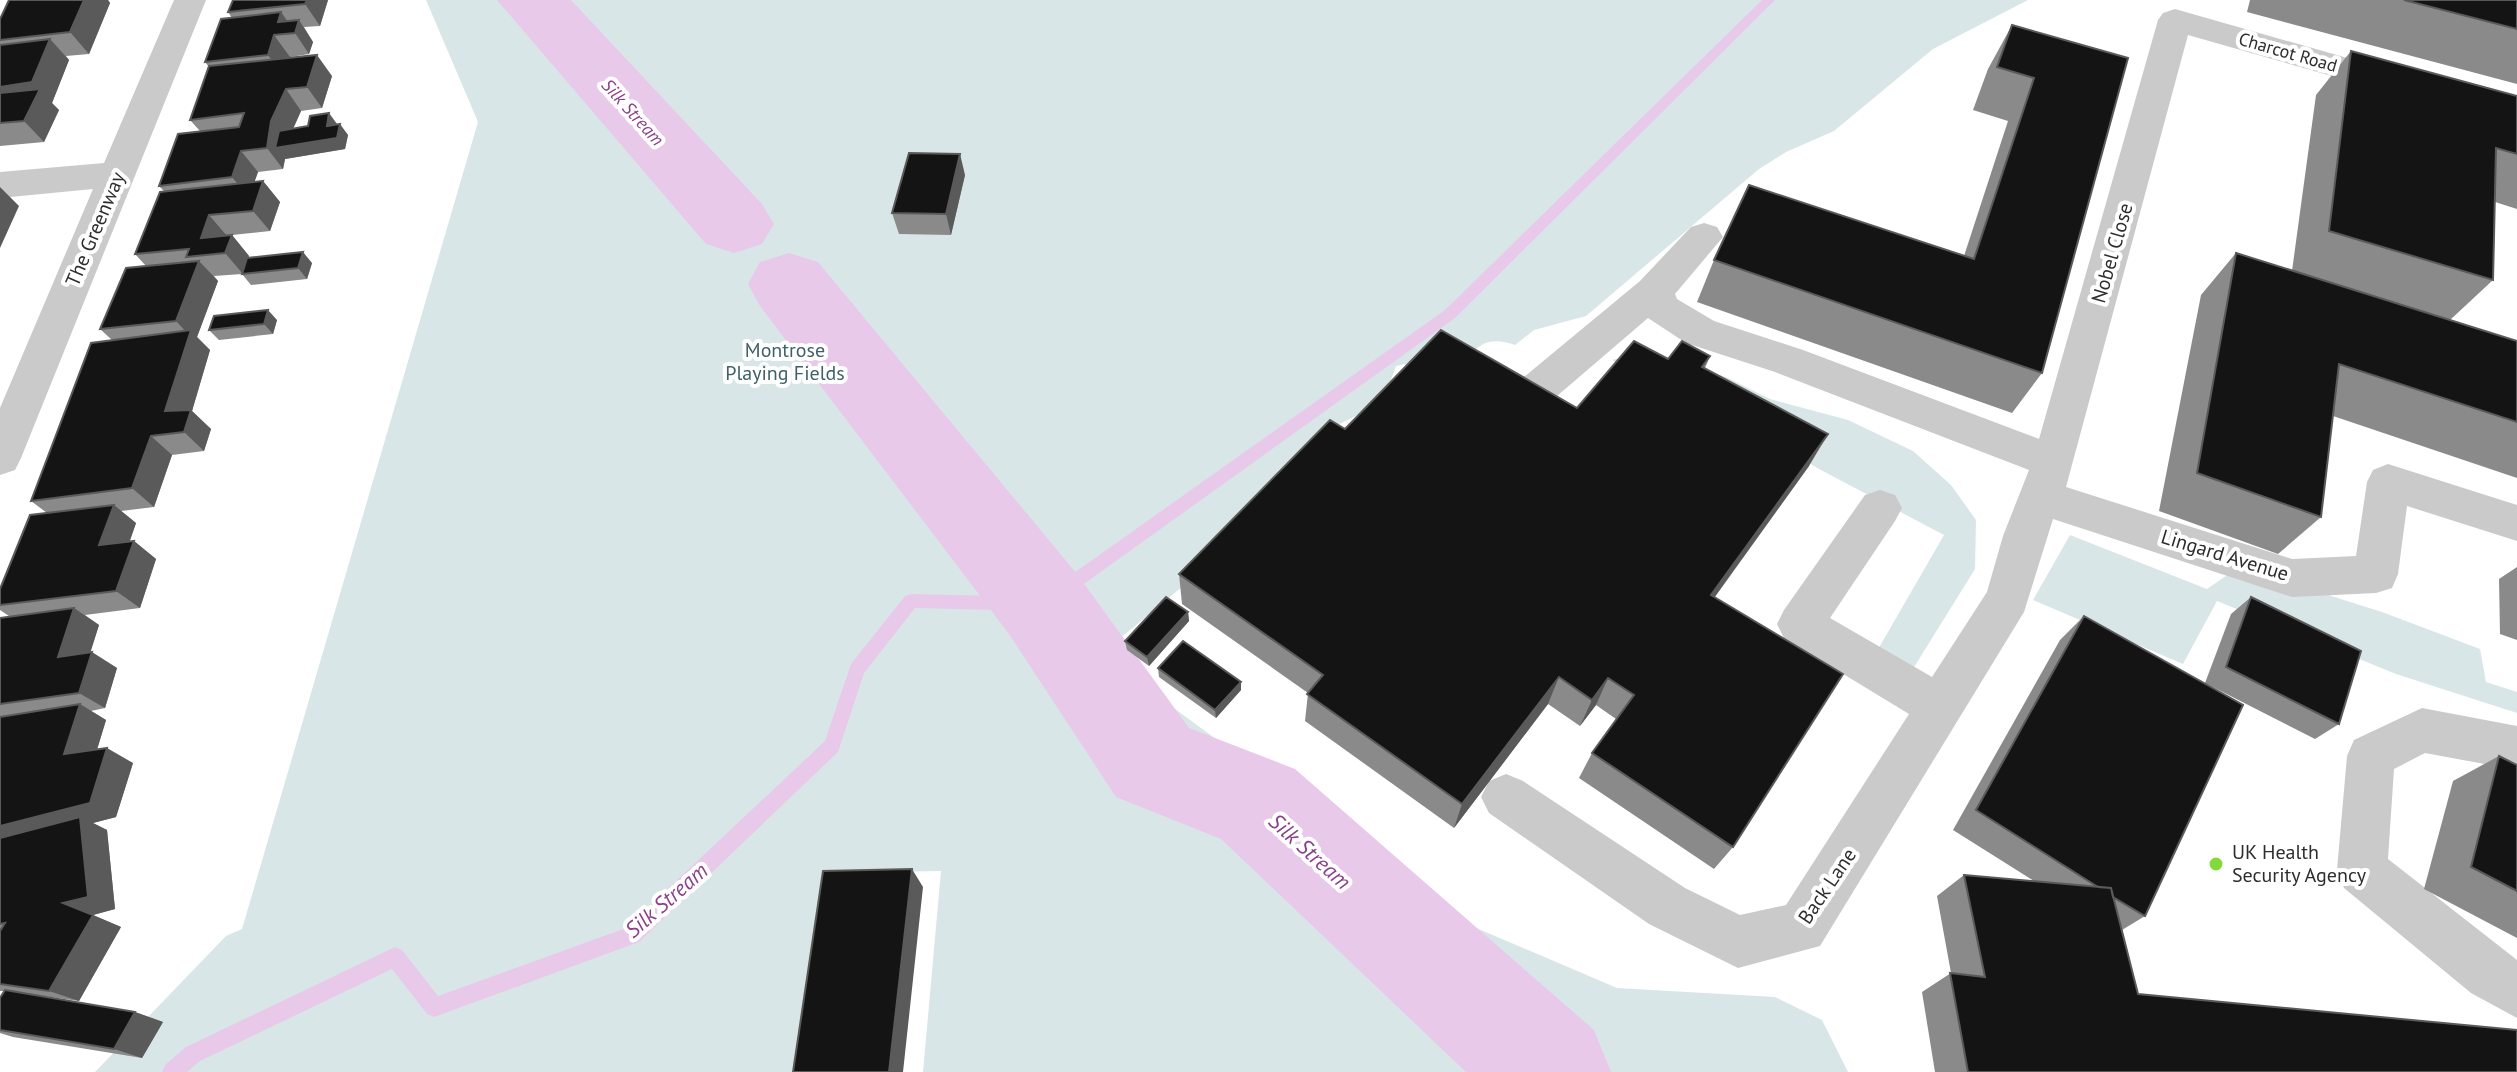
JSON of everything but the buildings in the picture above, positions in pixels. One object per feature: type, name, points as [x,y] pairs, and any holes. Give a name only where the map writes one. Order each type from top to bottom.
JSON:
[{"type":"street","name":"The Greenway","points":[[0,458],[190,0]]},
{"type":"street","name":"Charcot Road","points":[[2170,43],[2175,20],[2428,92]]},
{"type":"street","name":"Nobel Close","points":[[2008,598],[2025,536],[2048,480],[2170,43]]},
{"type":"street","points":[[0,185],[118,174]]},
{"type":"street","points":[[1528,397],[1654,291],[1704,237]]},
{"type":"street","points":[[1654,291],[1662,309],[1700,332],[1789,361],[2048,480]]},
{"type":"street","name":"Lingard Avenue","points":[[2048,480],[2292,578],[2376,574],[2388,482],[2517,523]]},
{"type":"street","points":[[1880,508],[1800,624],[1940,707]]},
{"type":"street","name":"Back Lane","points":[[1506,797],[1667,906],[1738,942],[1802,928],[2008,598]]},
{"type":"street","points":[[2517,748],[2422,730],[2371,756],[2362,870],[2517,991]]},
{"type":"green space","name":"Montrose Playing Fields","points":[[426,0],[2028,0],[1933,49],[1834,131],[1786,152],[1759,169],[1586,316],[1534,330],[1515,345],[1491,342],[1482,345],[1467,358],[1447,387],[1405,364],[1396,366],[1383,402],[1324,432],[1252,529],[1107,649],[1167,703],[1239,756],[1295,808],[1453,918],[1617,988],[1775,997],[1822,1020],[1848,1072],[923,1072],[941,871],[824,873],[798,1072],[95,1072],[226,936],[242,929],[478,122]]},
{"type":"green space","points":[[1647,352],[1726,377],[1770,399],[1848,420],[1913,451],[1951,485],[1976,520],[1975,569],[1911,672],[1877,651],[1944,535],[1819,469],[1700,400],[1652,383],[1612,360]]},
{"type":"green space","points":[[2070,535],[2207,589],[2239,567],[2382,612],[2480,649],[2486,682],[2517,692],[2517,713],[2396,674],[2217,601],[2183,664],[2033,600]]},
{"type":"waterway","name":"Silk Stream","points":[[532,0],[734,224]]},
{"type":"waterway","name":"Silk Stream","points":[[172,1072],[193,1054],[395,957],[434,1007],[632,935],[832,746],[857,669],[911,601],[1043,604],[1450,314],[1769,0]]},
{"type":"waterway","name":"Silk Stream","points":[[789,284],[1043,604],[1153,763],[1258,804],[1552,1072]]},
{"type":"place","name":"UK Health Security Agency","points":[[2216,864]]}]
